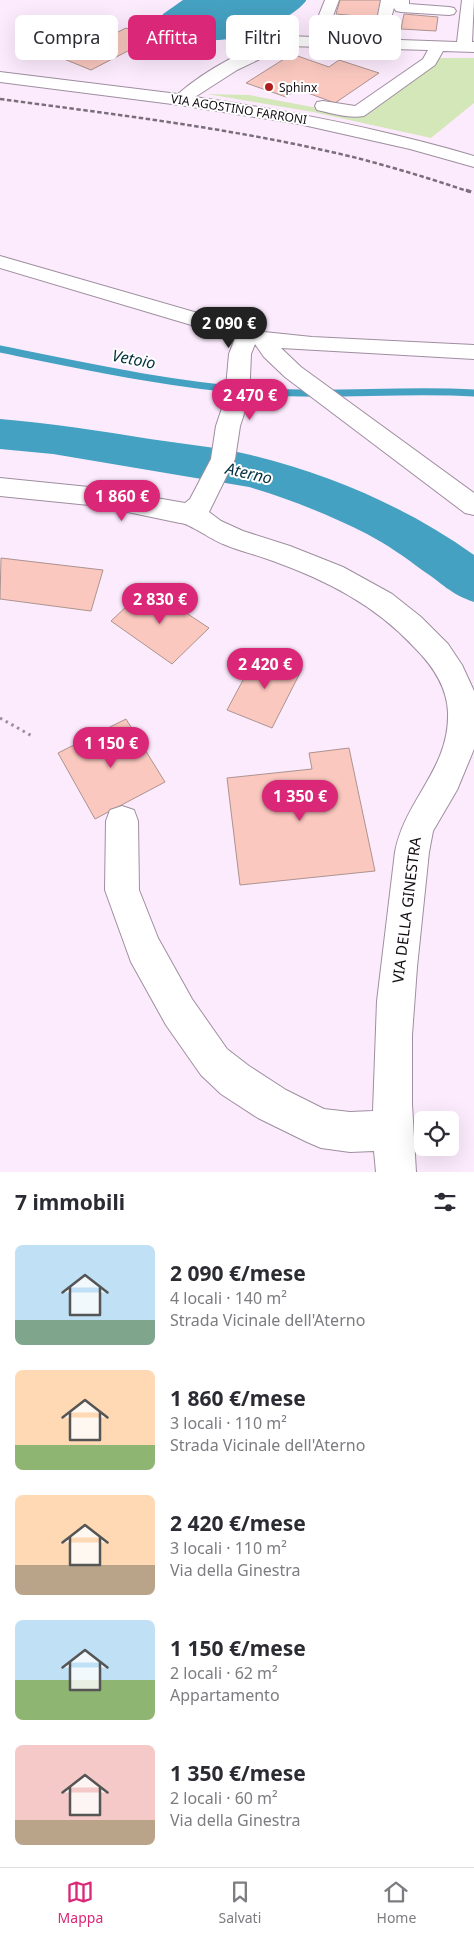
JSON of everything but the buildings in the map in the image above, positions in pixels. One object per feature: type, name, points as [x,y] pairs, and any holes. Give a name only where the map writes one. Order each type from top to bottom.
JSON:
[{"type":"street","points":[[326,15],[332,0]]},
{"type":"street","points":[[385,15],[388,0]]},
{"type":"street","points":[[305,102],[358,112],[438,51],[453,6],[401,8],[402,0]]},
{"type":"street","points":[[299,58],[438,51],[469,47],[469,0]]},
{"type":"street","points":[[401,47],[438,51]]},
{"type":"street","points":[[182,100],[198,86],[264,60]]},
{"type":"street","points":[[40,68],[149,84],[176,83],[198,86]]},
{"type":"street","name":"VIA AGOSTINO FARRONI","points":[[0,77],[265,112],[334,125],[466,160]]},
{"type":"street","points":[[466,160],[474,144]]},
{"type":"street","points":[[0,262],[255,337],[322,345],[474,352]]},
{"type":"street","points":[[0,487],[91,496],[180,514],[200,501],[223,458],[226,432],[237,399],[242,344],[255,337]]},
{"type":"street","points":[[255,337],[303,379],[474,506]]},
{"type":"street","name":"VIA DELLA GINESTRA","points":[[200,501],[204,524],[225,536],[312,564],[352,583],[392,608],[432,646],[453,672],[458,686],[463,712],[458,749],[450,775],[420,823],[414,839],[395,1001],[392,1130],[396,1172]]},
{"type":"street","points":[[122,821],[122,890],[144,949],[179,1012],[214,1062],[235,1080],[272,1104],[321,1128],[350,1132],[392,1130]]},
{"type":"path","points":[[0,718],[32,736]]},
{"type":"green space","points":[[440,58],[474,58],[474,103],[431,138],[313,112],[207,94],[249,95],[360,116]]},
{"type":"water","points":[[183,0],[306,0],[289,15],[226,15],[226,39],[216,40],[216,15],[163,14]]},
{"type":"waterway","name":"Vetoio","points":[[0,349],[132,375],[232,389],[292,393],[474,393]]},
{"type":"waterway","name":"Aterno","points":[[0,434],[53,439],[249,471],[287,482],[335,500],[384,522],[439,556],[474,582]]},
{"type":"railway","points":[[0,99],[179,124],[268,139],[357,158],[470,192]]},
{"type":"railway","points":[[466,190],[474,193]]},
{"type":"place","name":"Sphinx","points":[[269,87]]}]
